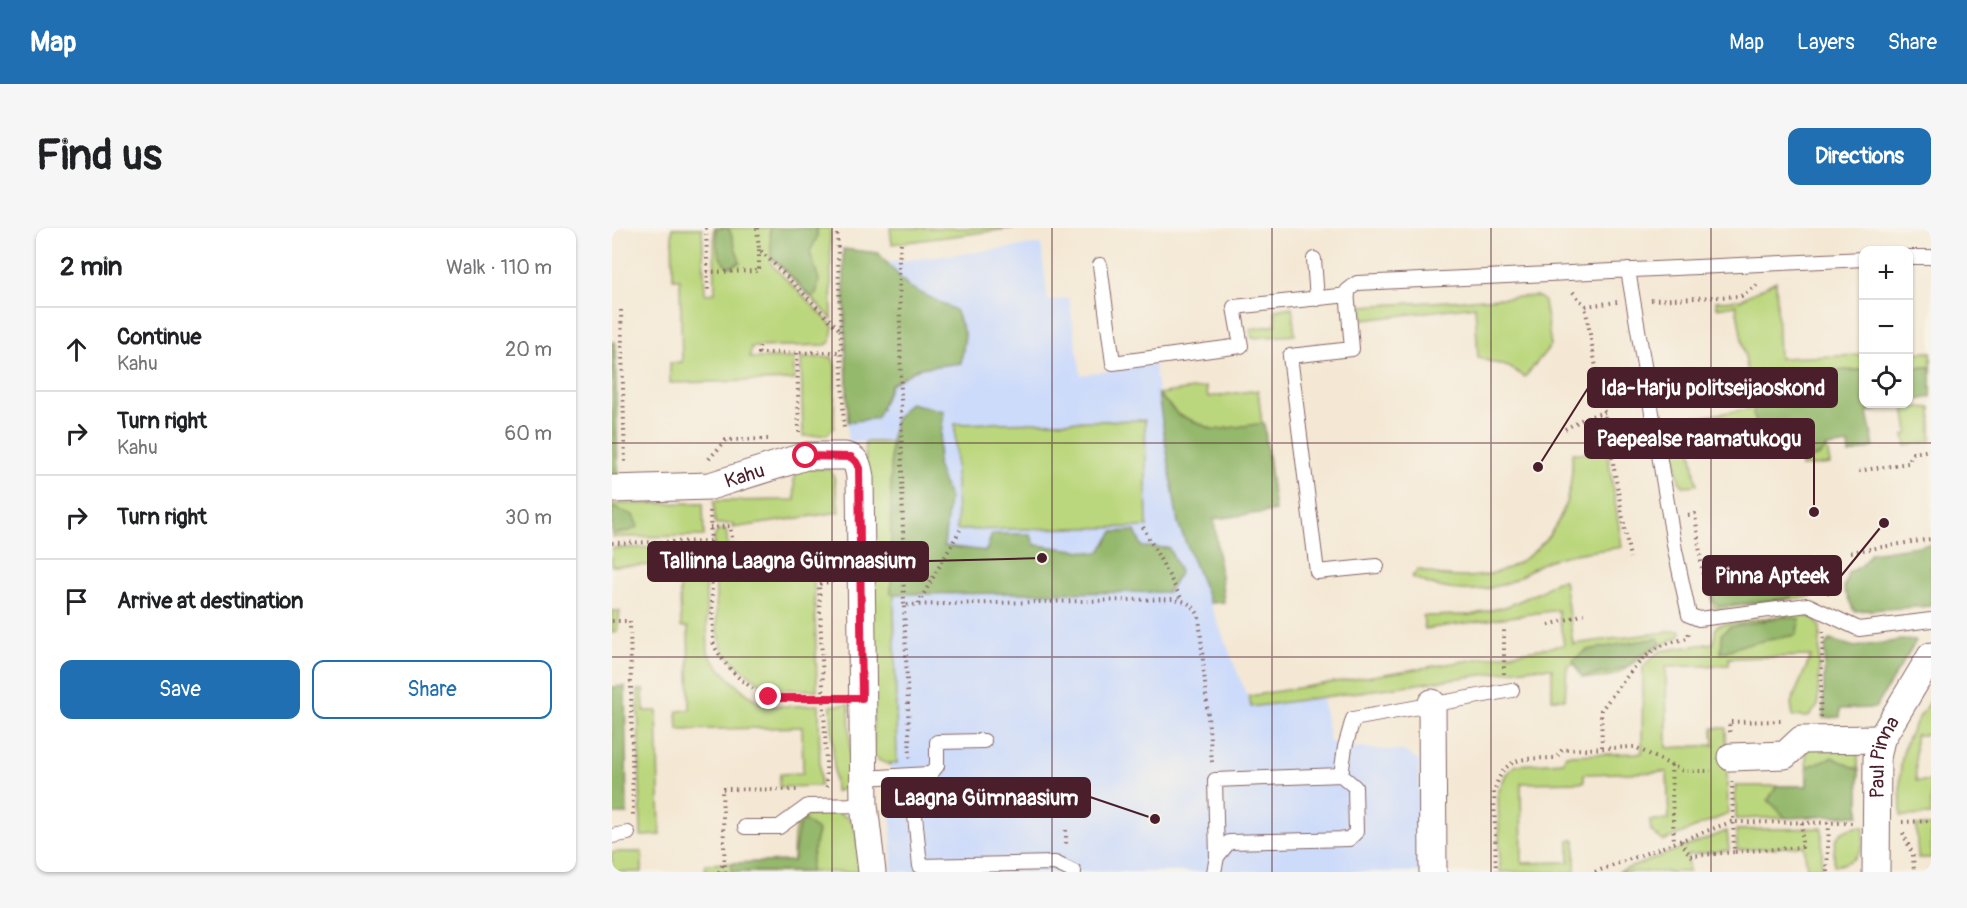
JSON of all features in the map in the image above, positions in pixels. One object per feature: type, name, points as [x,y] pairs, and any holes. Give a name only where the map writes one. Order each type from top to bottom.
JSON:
[{"type":"street","name":"Kahu","points":[[619,488],[710,486],[806,456],[844,456]]},
{"type":"street","points":[[844,456],[851,457],[856,462],[860,477],[864,805],[872,872]]},
{"type":"street","name":"Paul Pinna","points":[[1876,872],[1888,822],[1876,758],[1881,739],[1931,656]]},
{"type":"street","points":[[1432,703],[1433,872]]},
{"type":"street","points":[[1722,764],[1785,755],[1801,740],[1881,739]]},
{"type":"lane","points":[[1913,257],[1931,257]]},
{"type":"lane","points":[[1314,259],[1317,299]]},
{"type":"lane","points":[[1377,566],[1317,572],[1290,356],[1352,350],[1347,291],[1357,283],[1859,259]]},
{"type":"lane","points":[[1100,265],[1113,363],[1241,346],[1234,307],[1348,296]]},
{"type":"lane","points":[[1628,270],[1669,517],[1689,615],[1699,619],[1808,605],[1859,629],[1931,620]]},
{"type":"lane","points":[[1341,776],[1345,747],[1353,719],[1507,690]]},
{"type":"lane","points":[[865,778],[930,774],[937,766],[937,742],[984,741]]},
{"type":"lane","points":[[911,775],[920,866],[1055,863],[1074,872]]},
{"type":"lane","points":[[1214,872],[1217,857],[1215,780],[1341,776],[1355,787],[1356,832],[1349,839],[1283,834],[1229,842],[1217,857]]},
{"type":"lane","points":[[745,827],[779,827],[808,806],[864,805]]},
{"type":"lane","points":[[612,836],[628,833]]},
{"type":"path","points":[[706,228],[708,291]]},
{"type":"path","points":[[707,272],[759,271],[757,228]]},
{"type":"path","points":[[837,228],[844,456]]},
{"type":"path","points":[[901,243],[899,261],[904,605],[911,775]]},
{"type":"path","points":[[759,249],[840,331]]},
{"type":"path","points":[[1630,558],[1585,306],[1633,300],[1741,296],[1765,280]]},
{"type":"path","points":[[619,488],[621,310]]},
{"type":"path","points":[[759,346],[759,353],[841,352]]},
{"type":"path","points":[[797,353],[800,439]]},
{"type":"path","points":[[1565,429],[1585,418],[1605,412]]},
{"type":"path","points":[[1859,471],[1908,463],[1913,453],[1931,450]]},
{"type":"path","points":[[710,486],[713,642],[717,653],[738,676],[769,697],[862,698]]},
{"type":"path","points":[[1669,517],[1695,514],[1703,576],[1811,559]]},
{"type":"path","points":[[710,528],[730,526],[732,538]]},
{"type":"path","points":[[1143,527],[1182,601]]},
{"type":"path","points":[[918,605],[960,530]]},
{"type":"path","points":[[1851,552],[1931,539]]},
{"type":"path","points":[[612,543],[710,541]]},
{"type":"path","points":[[1820,720],[1823,631],[1831,617],[1828,563]]},
{"type":"path","points":[[827,790],[819,584],[841,580]]},
{"type":"path","points":[[904,605],[1175,599],[1187,602],[1194,607],[1199,616],[1215,780]]},
{"type":"path","points":[[1549,625],[1584,614]]},
{"type":"path","points":[[1602,747],[1601,710],[1637,666],[1659,647],[1686,638],[1695,617]]},
{"type":"path","points":[[612,621],[630,621],[634,833],[628,833]]},
{"type":"path","points":[[1504,630],[1507,690]]},
{"type":"path","points":[[1496,872],[1494,792],[1497,780],[1517,759],[1556,758],[1562,750],[1635,747],[1683,771],[1722,764]]},
{"type":"path","points":[[1671,765],[1674,843]]},
{"type":"path","points":[[725,872],[722,789],[804,790]]},
{"type":"path","points":[[1595,872],[1731,822],[1888,822],[1913,855],[1914,872]]},
{"type":"path","points":[[1731,822],[1734,852]]},
{"type":"path","points":[[1680,841],[1690,856],[1802,847],[1802,822]]},
{"type":"path","points":[[1827,872],[1828,823]]},
{"type":"path","points":[[720,872],[724,860]]},
{"type":"shaded area","points":[[1041,244],[1048,301],[1069,298],[1081,375],[1154,364],[1178,523],[1251,706],[1322,698],[1330,742],[1345,747],[1404,751],[1419,761],[1421,872],[892,872],[890,763],[896,763],[891,443],[848,442],[843,268]]},
{"type":"green space","points":[[672,228],[702,228],[705,294],[715,293],[714,228],[830,228],[832,319],[771,257],[771,264],[833,326],[831,341],[826,345],[751,347],[750,358],[794,358],[794,380],[670,383],[670,363],[682,362],[680,279],[673,279]]},
{"type":"green space","points":[[717,228],[727,228],[730,231],[740,262],[730,267],[722,261],[718,251]]},
{"type":"green space","points":[[770,228],[817,228],[817,237],[810,252],[819,280],[816,294],[811,297],[771,256]]},
{"type":"green space","points":[[890,228],[1015,228],[892,244]]},
{"type":"green space","points":[[843,249],[878,253],[909,287],[955,310],[965,335],[961,363],[919,368],[891,384],[877,418],[848,422]]},
{"type":"green space","points":[[1776,281],[1779,358],[1859,355],[1859,370],[1795,371],[1827,447],[1830,464],[1801,467],[1799,438],[1791,438],[1785,446],[1779,441],[1762,443],[1757,426],[1689,437],[1697,485],[1683,486],[1679,481],[1670,421],[1754,408],[1736,305],[1717,308],[1716,301],[1740,300]]},
{"type":"green space","points":[[1536,296],[1544,302],[1551,345],[1525,377],[1509,367],[1478,358],[1475,306],[1364,320],[1362,306]]},
{"type":"green space","points":[[1292,307],[1295,335],[1252,338],[1250,329],[1276,325],[1275,310]]},
{"type":"green space","points":[[612,342],[615,342],[618,475],[612,475]]},
{"type":"green space","points":[[1931,352],[1931,367],[1913,368],[1913,353]]},
{"type":"green space","points":[[832,357],[835,366],[834,428],[827,435],[803,436],[801,358]]},
{"type":"green space","points":[[1931,367],[1931,397],[1913,401],[1913,368]]},
{"type":"green space","points":[[1859,370],[1859,408],[1885,408],[1867,412],[1874,447],[1849,454],[1848,444],[1827,447],[1819,456],[1806,460],[1799,437],[1783,440],[1763,439],[1753,414],[1758,391],[1749,379],[1795,371]]},
{"type":"green space","points":[[1206,387],[1208,397],[1258,390],[1262,424],[1214,430],[1179,415],[1158,394]]},
{"type":"green space","points":[[1158,394],[1179,415],[1214,430],[1264,423],[1275,511],[1214,519],[1224,602],[1210,603],[1178,523]]},
{"type":"green space","points":[[909,403],[944,411],[937,465],[949,498],[944,546],[986,551],[992,534],[1030,534],[1035,545],[1099,553],[1113,532],[1135,531],[1142,547],[1169,548],[1180,572],[1168,592],[891,594],[891,442],[895,420]]},
{"type":"green space","points":[[1904,408],[1931,408],[1931,441],[1906,446],[1904,435],[1908,433]]},
{"type":"green space","points":[[1145,420],[1147,527],[957,530],[955,424]]},
{"type":"green space","points":[[865,442],[891,442],[897,763],[890,763],[890,765],[878,760],[874,753]]},
{"type":"green space","points":[[1572,453],[1604,453],[1608,456],[1622,547],[1558,557],[1514,580],[1475,590],[1450,589],[1412,577],[1418,569],[1449,576],[1479,576],[1505,569],[1529,556],[1548,537],[1562,513],[1570,485]]},
{"type":"green space","points":[[798,468],[830,469],[834,477],[839,512],[733,528],[733,524],[715,524],[714,501],[795,500],[794,480]]},
{"type":"green space","points":[[703,503],[704,536],[612,537],[612,504]]},
{"type":"green space","points":[[612,507],[633,515],[638,527],[612,534]]},
{"type":"green space","points":[[718,530],[726,530],[728,546],[736,546],[741,581],[810,571],[814,577],[817,690],[776,689],[761,684],[724,652],[717,630],[714,538]]},
{"type":"green space","points":[[1931,544],[1931,606],[1854,611],[1844,589],[1848,573],[1861,566],[1871,553]]},
{"type":"green space","points":[[704,547],[708,652],[734,683],[760,702],[779,706],[819,705],[820,786],[779,787],[780,774],[803,773],[802,727],[678,730],[677,711],[690,710],[688,627],[681,627],[679,565],[612,566],[612,548]]},
{"type":"green space","points":[[1791,568],[1811,578],[1812,596],[1714,608],[1711,579]]},
{"type":"green space","points":[[1791,570],[1795,578],[1803,579],[1807,587],[1788,598],[1719,606],[1713,601],[1713,580]]},
{"type":"green space","points":[[1564,580],[1573,644],[1674,631],[1681,631],[1680,636],[1611,676],[1582,677],[1574,663],[1567,666],[1565,699],[1552,699],[1552,668],[1532,668],[1251,707],[1249,696],[1564,645],[1558,610],[1425,629],[1423,616],[1471,615],[1508,606],[1542,591],[1556,581]]},
{"type":"green space","points":[[612,611],[620,611],[617,632],[612,633]]},
{"type":"green space","points":[[1798,613],[1813,618],[1820,627],[1818,706],[1808,717],[1793,716],[1791,703],[1811,656],[1729,658],[1729,665],[1666,667],[1667,748],[1714,745],[1713,728],[1726,728],[1728,814],[1663,841],[1651,831],[1650,820],[1669,820],[1667,772],[1584,774],[1584,782],[1521,783],[1522,863],[1569,862],[1569,840],[1575,840],[1575,872],[1500,872],[1498,793],[1506,774],[1516,765],[1563,762],[1566,755],[1642,753],[1643,666],[1660,651],[1714,643],[1715,630],[1718,625]]},
{"type":"green space","points":[[1785,617],[1800,619],[1796,635],[1746,644],[1721,653],[1722,634],[1729,627]]},
{"type":"green space","points":[[1658,638],[1661,644],[1641,654],[1628,666],[1611,672],[1582,677],[1573,660],[1587,650]]},
{"type":"green space","points":[[1830,640],[1855,647],[1902,640],[1916,641],[1875,708],[1840,709],[1840,717],[1823,718],[1825,647]]},
{"type":"green space","points":[[625,686],[627,814],[612,814],[612,687]]},
{"type":"green space","points":[[638,690],[643,690],[644,711],[657,711],[660,835],[641,836]]},
{"type":"green space","points":[[1931,699],[1931,735],[1915,735],[1916,781],[1931,781],[1931,815],[1901,816],[1900,774],[1904,749],[1912,729]]},
{"type":"green space","points":[[849,704],[851,778],[845,788],[835,792],[831,706]]},
{"type":"green space","points":[[1806,747],[1858,747],[1859,815],[1736,819],[1735,786],[1807,786]]},
{"type":"green space","points":[[1832,757],[1859,770],[1859,815],[1786,818],[1768,800],[1777,786],[1807,786],[1807,767]]},
{"type":"green space","points":[[837,812],[851,820],[857,835],[861,872],[705,872],[705,864],[793,861],[794,835],[799,822],[812,815]]},
{"type":"green space","points":[[803,819],[818,831],[810,872],[732,872],[732,863],[793,861],[798,830]]},
{"type":"green space","points":[[1916,826],[1931,826],[1931,858],[1918,858]]},
{"type":"green space","points":[[1856,827],[1864,827],[1861,849],[1849,862],[1834,866],[1834,846],[1838,836]]},
{"type":"green space","points":[[1822,828],[1822,867],[1807,869],[1804,846],[1737,850],[1736,830]]},
{"type":"green space","points":[[1727,831],[1729,850],[1687,855],[1689,872],[1618,872]]},
{"type":"green space","points":[[612,852],[642,852],[642,872],[612,872]]},
{"type":"place","name":"Ida-Harju politseijaoskond","points":[[1538,467]]},
{"type":"place","name":"Paepealse raamatukogu","points":[[1814,512]]},
{"type":"place","name":"Pinna Apteek","points":[[1884,523]]},
{"type":"place","name":"Tallinna Laagna Gümnaasium","points":[[1042,558]]},
{"type":"place","name":"Laagna Gümnaasium","points":[[1155,819]]},
{"type":"route","points":[[769,697],[862,698],[859,468],[851,457],[806,456]]}]
